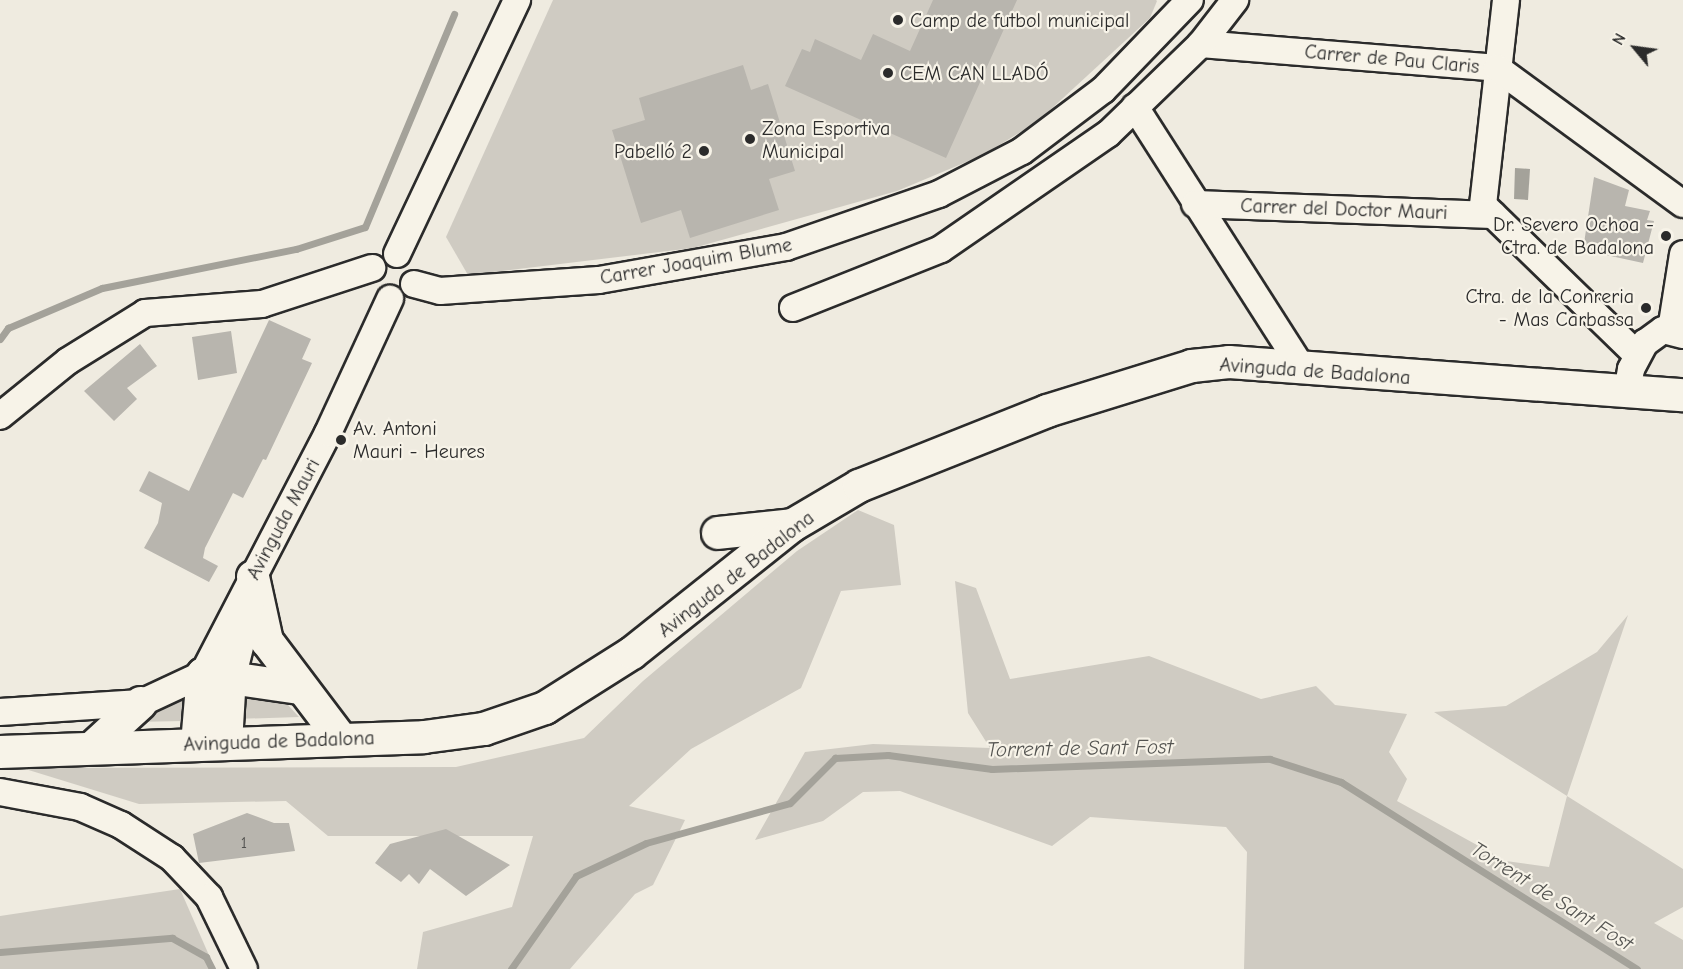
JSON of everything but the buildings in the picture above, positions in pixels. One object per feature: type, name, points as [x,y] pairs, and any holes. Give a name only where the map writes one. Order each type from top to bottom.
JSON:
[{"type":"street","points":[[793,308],[941,249],[1108,134],[1201,44],[1235,0]]},
{"type":"street","points":[[1506,0],[1483,205],[1637,355]]},
{"type":"street","points":[[397,254],[511,2]]},
{"type":"street","name":"Carrer Joaquim Blume","points":[[414,284],[440,291],[598,280],[786,247],[939,194],[1022,152],[1103,90],[1181,4]]},
{"type":"street","name":"Carrer de Pau Claris","points":[[1201,44],[1497,68],[1683,204]]},
{"type":"street","points":[[1135,107],[1302,368]]},
{"type":"street","name":"Carrer del Doctor Mauri","points":[[1195,204],[1493,215]]},
{"type":"street","points":[[0,416],[68,361],[145,313],[262,304],[372,268],[382,257],[397,254],[413,265],[414,284],[404,296],[390,298],[374,288],[372,268]]},
{"type":"street","points":[[1627,392],[1637,355],[1654,333],[1677,333],[1683,254]]},
{"type":"street","name":"Avinguda Mauri","points":[[253,577],[328,433],[390,298]]},
{"type":"street","name":"Avinguda de Badalona","points":[[0,752],[424,737],[484,729],[545,708],[632,653],[793,525],[859,486],[1047,411],[1150,376],[1229,362],[1683,395]]},
{"type":"street","points":[[718,533],[793,525]]},
{"type":"street","points":[[211,743],[217,675],[253,577]]},
{"type":"street","points":[[253,577],[267,641],[299,688],[341,739]]},
{"type":"street","points":[[0,712],[141,703],[217,675],[299,688]]},
{"type":"street","points":[[93,747],[141,703]]},
{"type":"street","points":[[0,792],[80,807],[121,825],[172,858],[209,897],[244,969]]},
{"type":"shaded area","name":"Zona Esportiva Municipal","points":[[553,0],[1157,1],[1150,18],[1037,122],[983,155],[897,191],[693,248],[468,275],[446,237]]},
{"type":"shaded area","points":[[1515,168],[1530,169],[1528,200],[1514,199]]},
{"type":"shaded area","points":[[858,510],[894,525],[901,585],[841,591],[801,688],[691,749],[629,806],[685,820],[653,885],[635,894],[570,969],[417,969],[423,932],[512,907],[533,836],[328,836],[286,801],[139,804],[22,768],[456,767],[584,738],[643,681],[797,551]]},
{"type":"shaded area","points":[[955,581],[976,588],[1010,679],[1149,656],[1261,699],[1316,686],[1335,705],[1407,714],[1389,752],[1407,779],[1397,801],[1506,861],[1549,867],[1567,796],[1683,869],[1683,907],[1654,923],[1683,940],[1683,969],[1244,969],[1247,852],[1226,827],[1090,817],[1052,846],[900,791],[863,792],[823,821],[755,840],[805,752],[873,744],[990,748],[968,713]]},
{"type":"shaded area","points":[[1628,615],[1567,796],[1434,712],[1506,706],[1597,652]]},
{"type":"shaded area","points":[[233,688],[288,705],[299,717],[234,719]]},
{"type":"shaded area","points":[[184,694],[184,721],[133,722]]},
{"type":"shaded area","points":[[180,889],[215,969],[0,969],[0,916]]},
{"type":"waterway","points":[[0,339],[8,328],[102,288],[296,249],[365,227],[454,14]]},
{"type":"waterway","name":"Torrent de Sant Fost","points":[[511,969],[576,876],[646,843],[790,803],[835,758],[888,755],[992,769],[1270,759],[1341,782],[1637,969]]},
{"type":"waterway","name":"Torrent de Sant Fost","points":[[0,952],[172,938],[206,957],[212,969]]},
{"type":"place","name":"Camp de futbol municipal","points":[[898,20]]},
{"type":"place","name":"CEM CAN LLADÓ","points":[[888,73]]},
{"type":"place","name":"Zona Esportiva Municipal","points":[[750,139]]},
{"type":"place","name":"Pabelló 2","points":[[704,151]]},
{"type":"place","name":"Dr. Severo Ochoa - Ctra. de Badalona","points":[[1666,236]]},
{"type":"place","name":"Ctra. de la Conreria - Mas Carbassa","points":[[1646,308]]},
{"type":"place","name":"Av. Antoni Mauri - Heures","points":[[341,440]]}]
